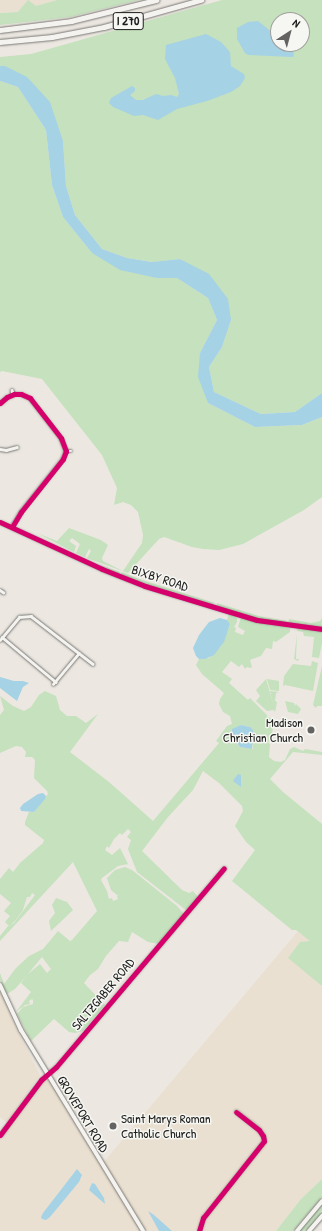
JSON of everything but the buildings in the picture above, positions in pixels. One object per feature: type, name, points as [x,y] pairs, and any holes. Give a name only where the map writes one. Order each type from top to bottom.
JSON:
[{"type":"highway","name":"I 270","points":[[0,30],[71,21],[156,0]]},
{"type":"highway","name":"I 270","points":[[0,42],[31,40],[85,31],[128,21],[201,0]]},
{"type":"main road","name":"GROVEPORT ROAD","points":[[0,985],[19,1025],[47,1074],[142,1231]]},
{"type":"main road","points":[[297,1231],[322,1201]]},
{"type":"main road","points":[[309,1231],[322,1216]]},
{"type":"street","points":[[12,390],[13,394]]},
{"type":"street","points":[[0,403],[13,394],[28,396],[34,401],[61,438],[66,451],[63,459],[21,512],[12,527]]},
{"type":"street","points":[[0,449],[6,450],[18,447]]},
{"type":"street","points":[[66,451],[71,451]]},
{"type":"street","name":"BIXBY ROAD","points":[[0,522],[102,569],[145,586],[261,621],[322,629]]},
{"type":"street","points":[[79,653],[54,683],[1,639],[19,617],[32,616],[93,664]]},
{"type":"street","name":"SALTZGABER ROAD","points":[[0,1135],[41,1080],[56,1067],[224,868]]},
{"type":"street","points":[[199,1231],[203,1218],[264,1142],[263,1136],[259,1130],[236,1112]]},
{"type":"shaded area","points":[[0,0],[57,0],[18,12],[0,13]]},
{"type":"shaded area","points":[[298,931],[322,950],[322,1179],[301,1199],[276,1231],[0,1231],[0,1137],[47,1074],[102,1164]]},
{"type":"shaded area","points":[[0,988],[12,1019],[40,1075],[7,1123],[0,1117]]},
{"type":"green space","points":[[28,0],[36,6],[57,0],[139,0],[70,17],[0,25],[0,13],[18,12]]},
{"type":"green space","points":[[222,0],[322,0],[322,393],[295,412],[261,414],[214,392],[209,367],[222,347],[231,320],[181,259],[153,262],[127,258],[102,249],[75,215],[66,186],[63,141],[5,66],[0,66],[0,57],[31,54]]},
{"type":"green space","points":[[0,81],[18,87],[46,130],[52,185],[63,217],[92,253],[157,278],[177,278],[208,298],[217,320],[200,353],[208,403],[255,427],[302,425],[322,417],[322,497],[304,510],[243,544],[219,550],[203,549],[192,547],[164,537],[159,539],[128,573],[87,558],[91,551],[89,549],[85,557],[76,553],[80,544],[72,538],[69,541],[76,546],[74,552],[37,533],[57,541],[69,528],[101,540],[108,545],[102,558],[103,561],[123,571],[142,543],[143,535],[138,512],[131,505],[123,502],[114,505],[117,488],[102,455],[42,379],[2,371],[0,372]]},
{"type":"green space","points":[[98,564],[120,572],[118,574]]},
{"type":"green space","points":[[122,572],[139,579],[215,603],[212,604],[145,584],[121,575]]},
{"type":"green space","points":[[217,603],[259,616],[287,621],[287,623],[254,618],[217,606]]},
{"type":"green space","points":[[229,613],[237,618],[237,622],[234,627],[236,628],[235,632],[243,635],[245,631],[238,627],[241,617],[290,629],[290,632],[276,642],[273,641],[272,649],[266,648],[261,656],[250,660],[252,667],[247,667],[245,669],[242,664],[239,667],[231,661],[222,672],[232,679],[229,683],[248,700],[250,698],[267,715],[267,717],[274,719],[272,734],[268,737],[271,737],[268,743],[270,744],[269,757],[274,761],[281,762],[285,760],[290,749],[294,747],[303,751],[305,749],[322,752],[322,755],[293,752],[270,779],[283,792],[322,824],[322,986],[288,958],[300,942],[310,941],[296,930],[292,930],[232,881],[255,850],[246,842],[235,826],[243,811],[242,806],[219,783],[203,771],[193,790],[168,817],[142,851],[182,890],[189,893],[193,891],[198,897],[186,910],[137,872],[128,849],[131,840],[127,837],[131,832],[128,829],[122,835],[120,833],[114,839],[109,848],[107,846],[105,850],[112,855],[120,848],[128,864],[118,866],[102,878],[101,880],[107,891],[109,899],[112,898],[113,901],[118,899],[117,896],[119,894],[117,895],[111,890],[107,878],[115,870],[125,867],[132,870],[177,906],[184,914],[159,944],[148,942],[132,932],[128,942],[119,941],[106,956],[98,969],[90,975],[84,983],[105,1005],[83,1031],[75,1033],[69,1032],[54,1019],[31,1041],[17,1014],[23,1007],[33,1004],[33,1000],[32,999],[29,1001],[30,1004],[25,1005],[16,1012],[31,992],[21,983],[28,974],[15,989],[7,994],[0,980],[0,973],[4,984],[16,968],[29,956],[43,949],[58,931],[70,941],[72,940],[97,911],[73,862],[0,941],[0,936],[9,926],[5,922],[10,916],[4,911],[11,903],[0,894],[0,879],[9,868],[13,872],[20,863],[43,843],[44,840],[25,825],[25,822],[29,812],[34,812],[48,794],[47,791],[34,778],[35,760],[32,757],[25,757],[26,752],[22,747],[16,746],[0,753],[0,715],[4,710],[0,696],[13,706],[24,711],[31,707],[39,695],[45,691],[56,696],[60,710],[67,716],[76,716],[86,723],[98,714],[70,752],[109,782],[153,821],[219,743],[216,741],[227,726],[232,724],[230,716],[223,712],[219,704],[224,693],[202,674],[196,665],[199,659],[209,658],[221,646],[230,625],[227,620]],"holes":[[[241,725],[250,727],[253,749],[240,747],[233,738],[233,729]],[[32,893],[35,895],[14,923],[10,925],[23,910],[27,897],[30,897]],[[42,957],[51,969],[47,973],[40,964],[28,974]]]},
{"type":"green space","points":[[322,618],[322,627],[288,624],[289,619],[311,623],[320,621]]},
{"type":"green space","points":[[298,628],[322,630],[322,643],[319,658],[312,657],[314,637],[304,636],[303,632],[297,631]]},
{"type":"green space","points":[[297,634],[296,659],[299,659],[298,661],[294,659]]},
{"type":"green space","points":[[312,661],[318,663],[313,691],[285,685],[283,686],[284,676],[293,664],[311,666]]},
{"type":"green space","points":[[322,666],[322,706],[317,706],[316,708],[313,705]]},
{"type":"green space","points":[[266,679],[275,712],[274,710],[267,711],[256,701],[260,696],[256,690]]},
{"type":"green space","points":[[267,679],[279,681],[279,691],[270,690]]},
{"type":"green space","points":[[270,691],[279,692],[276,693],[275,701],[277,702],[275,712]]},
{"type":"green space","points":[[285,701],[294,703],[295,706],[296,704],[301,709],[298,714],[288,712]]},
{"type":"green space","points":[[56,898],[67,902],[73,910],[51,931],[49,921],[55,913],[52,905]]},
{"type":"green space","points":[[322,1179],[322,1197],[293,1231],[276,1231],[301,1199]]},
{"type":"green space","points":[[322,1204],[322,1213],[307,1231],[300,1231]]},
{"type":"water","points":[[258,21],[270,31],[270,52],[293,52],[293,57],[248,55],[245,53],[237,39],[237,28],[248,22]]},
{"type":"water","points":[[206,34],[221,42],[230,52],[231,66],[244,74],[245,78],[240,86],[231,92],[207,101],[177,109],[158,120],[143,115],[134,116],[113,107],[109,103],[111,98],[132,86],[135,88],[135,91],[130,95],[136,100],[143,100],[156,94],[177,97],[179,94],[175,78],[165,59],[166,45]]},
{"type":"water","points":[[0,66],[5,66],[27,77],[50,102],[63,141],[66,186],[75,215],[102,249],[127,258],[152,262],[180,259],[209,274],[228,299],[231,320],[222,347],[209,367],[214,392],[261,414],[295,412],[322,393],[322,417],[302,425],[255,427],[208,403],[198,377],[200,353],[217,320],[208,298],[177,278],[157,278],[120,270],[92,253],[63,217],[52,185],[46,130],[18,87],[0,81]]},
{"type":"water","points":[[220,618],[227,620],[230,624],[224,642],[214,655],[205,659],[199,659],[193,648],[199,635],[209,622]]},
{"type":"water","points":[[0,677],[29,683],[23,687],[17,701],[0,688]]},
{"type":"water","points":[[241,725],[250,727],[253,730],[252,749],[240,747],[232,736],[232,729]]},
{"type":"water","points":[[238,774],[241,775],[241,787],[233,781]]},
{"type":"water","points":[[43,793],[46,796],[45,799],[34,812],[21,811],[20,808],[23,804],[38,794]]},
{"type":"water","points":[[77,1169],[82,1175],[79,1182],[50,1217],[46,1220],[42,1219],[41,1217],[43,1213]]},
{"type":"water","points":[[92,1183],[95,1184],[104,1198],[105,1204],[89,1190]]},
{"type":"water","points":[[148,1211],[154,1215],[172,1231],[159,1231]]},
{"type":"cycle path","points":[[0,403],[7,397],[14,394],[21,394],[30,398],[61,438],[66,451],[63,459],[21,512],[12,527]]},
{"type":"cycle path","points":[[0,522],[102,569],[145,586],[257,620],[322,629]]},
{"type":"cycle path","points":[[0,1135],[41,1080],[56,1067],[224,868]]},
{"type":"cycle path","points":[[199,1231],[203,1218],[264,1141],[259,1130],[236,1112]]},
{"type":"place","name":"Madison Christian Church","points":[[311,730]]},
{"type":"place","name":"Saint Marys Roman Catholic Church","points":[[113,1126]]}]
